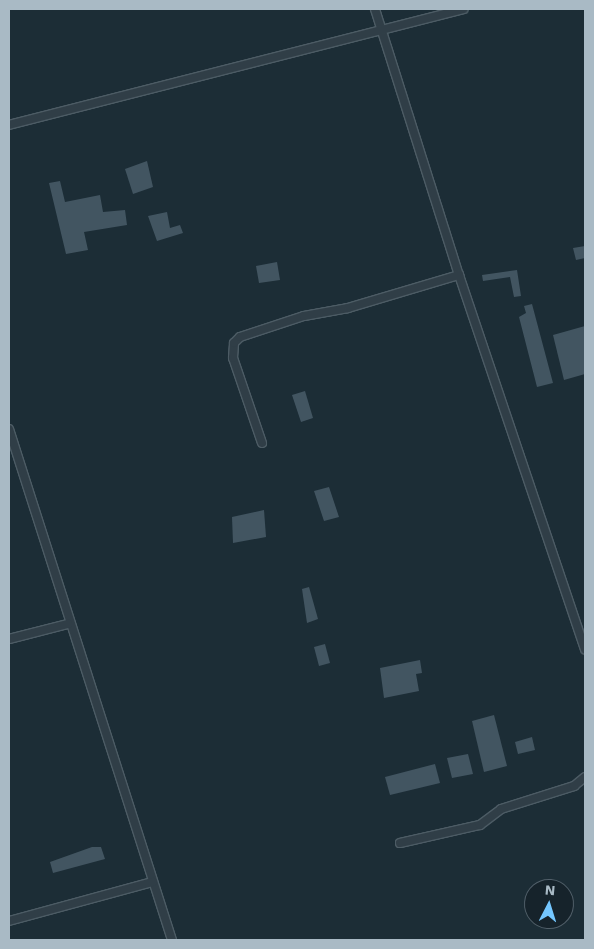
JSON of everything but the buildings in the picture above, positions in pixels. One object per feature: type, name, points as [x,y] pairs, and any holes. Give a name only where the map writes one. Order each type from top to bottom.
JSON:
[{"type":"street","points":[[375,9],[459,274],[585,648]]},
{"type":"street","points":[[9,125],[463,9]]},
{"type":"street","points":[[262,443],[232,358],[234,344],[240,337],[304,316],[348,308],[459,274]]},
{"type":"street","points":[[9,429],[68,624],[172,940]]},
{"type":"street","points":[[9,639],[68,624]]},
{"type":"street","points":[[400,843],[480,825],[501,809],[574,786],[585,777]]},
{"type":"street","points":[[9,921],[153,882]]}]
